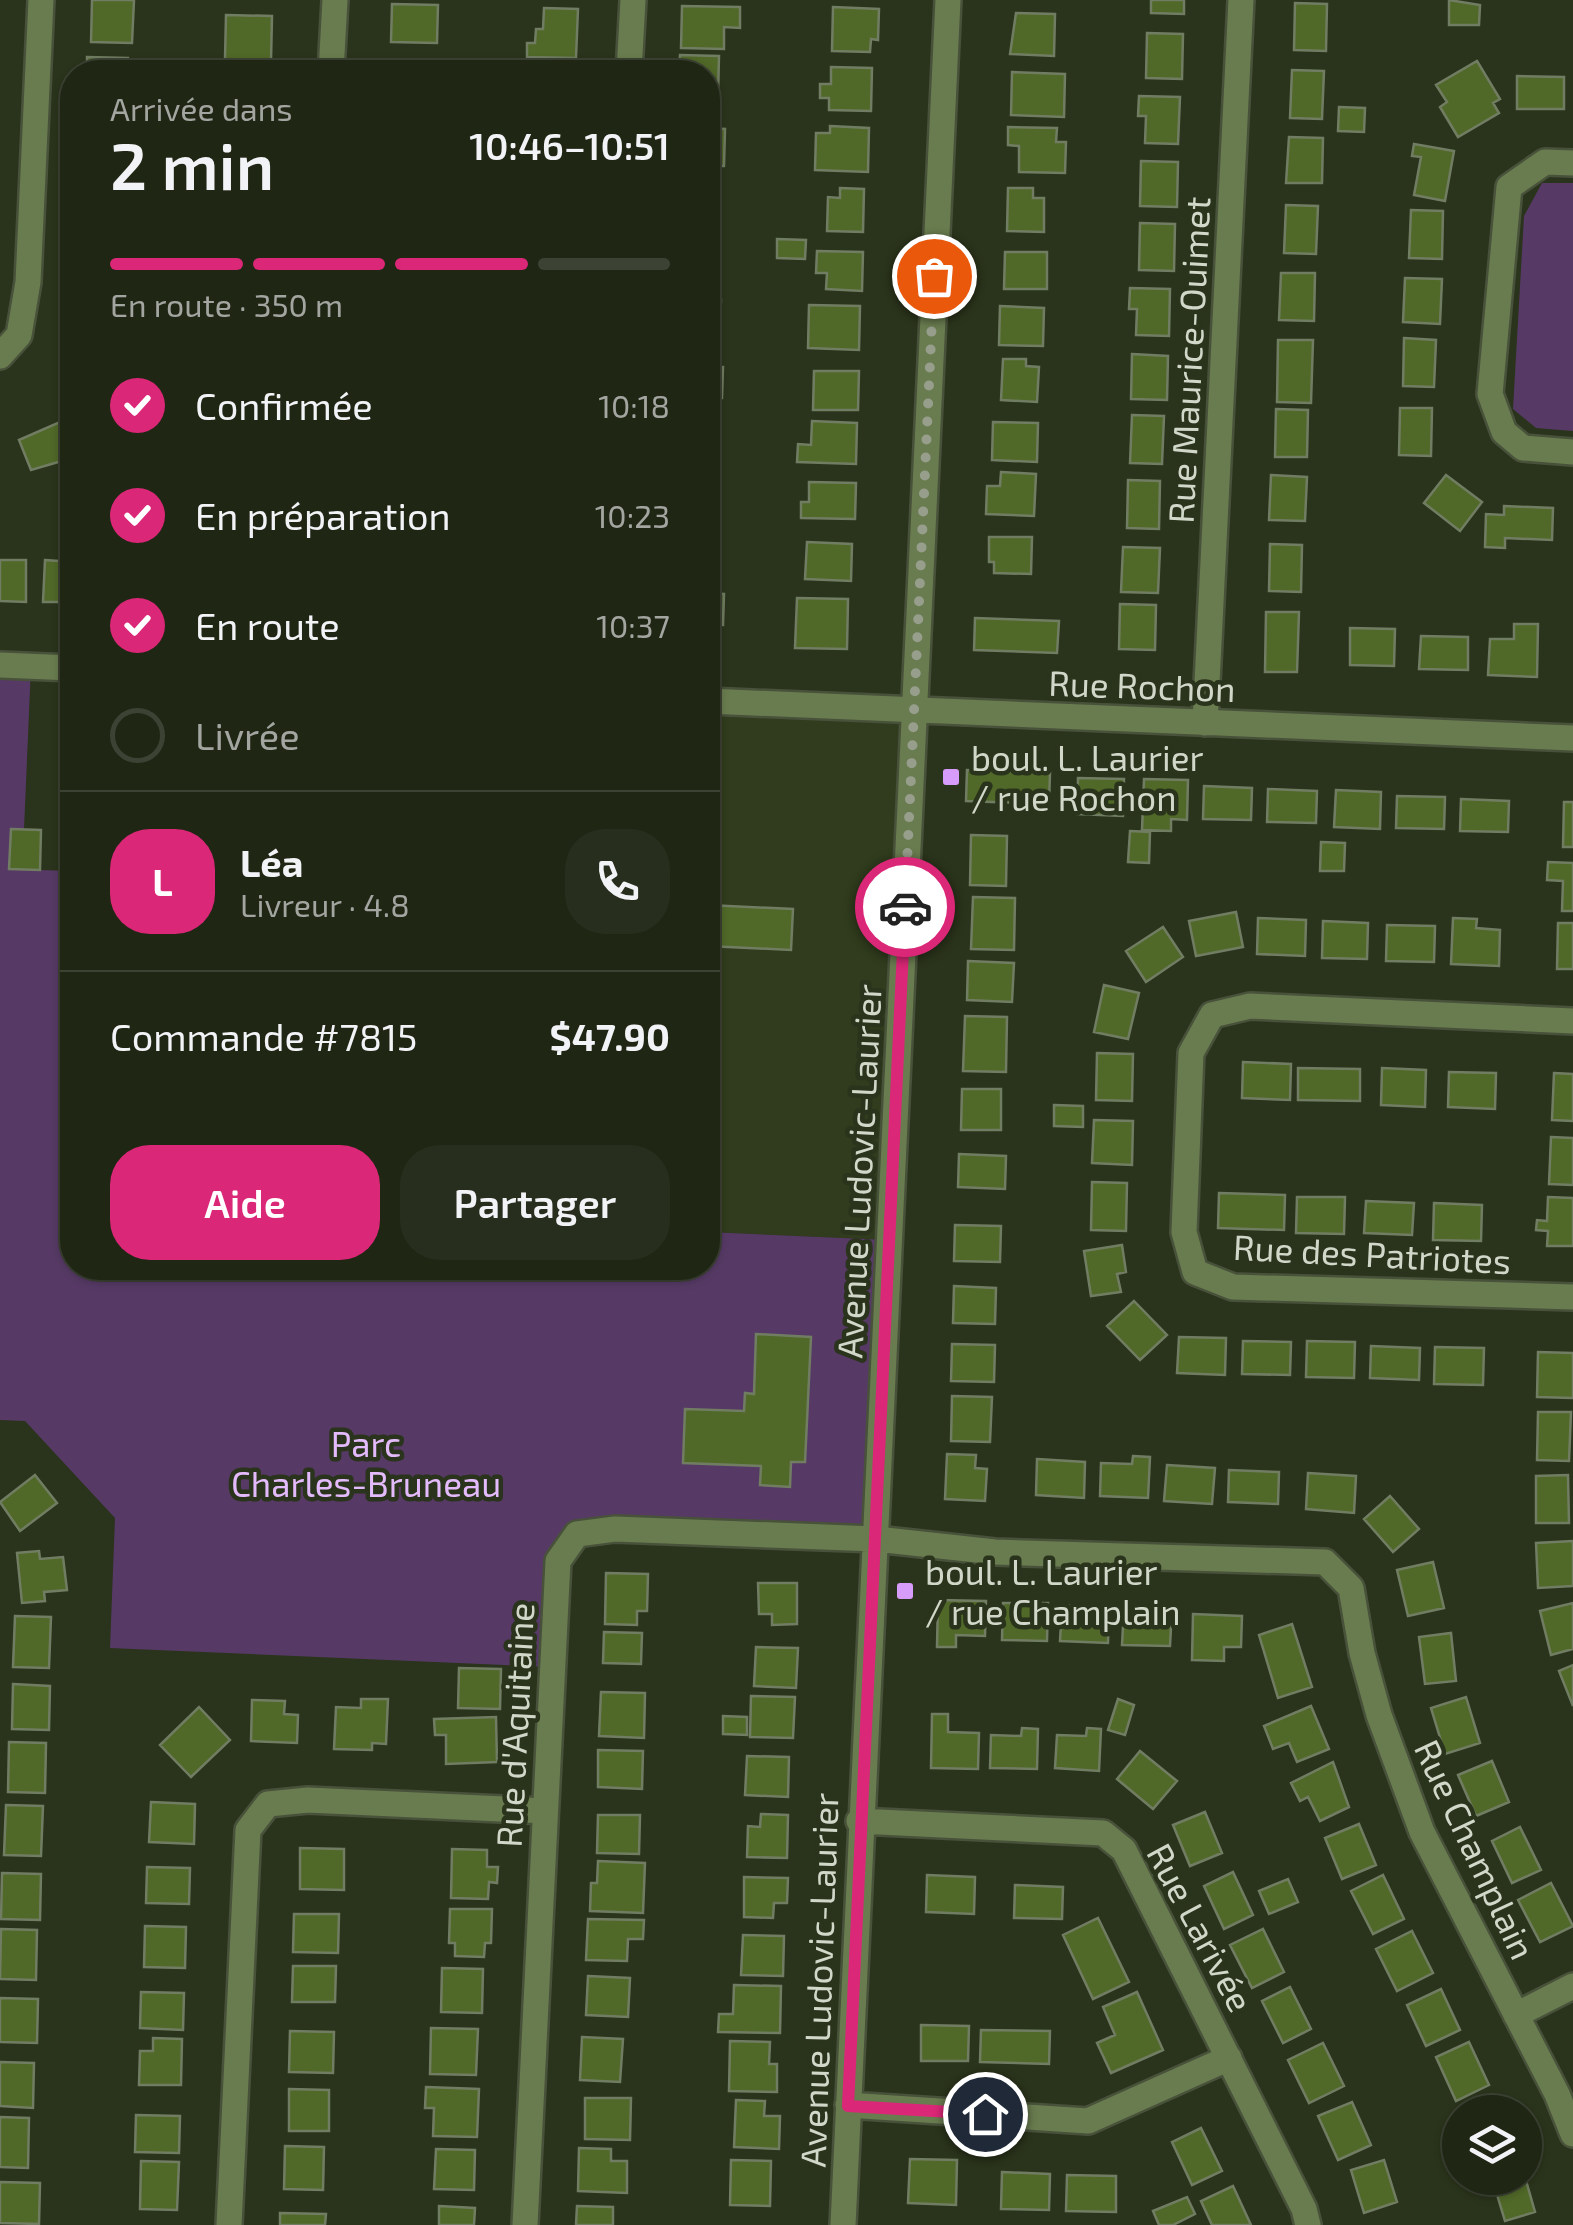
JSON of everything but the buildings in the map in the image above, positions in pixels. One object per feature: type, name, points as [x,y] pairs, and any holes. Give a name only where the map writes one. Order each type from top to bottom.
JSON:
[{"type":"street","points":[[0,356],[19,335],[28,282],[41,0]]},
{"type":"street","points":[[332,60],[335,0]]},
{"type":"street","points":[[630,60],[632,0]]},
{"type":"street","name":"Avenue Ludovic-Laurier","points":[[843,2225],[859,1821],[876,1538],[948,0]]},
{"type":"street","name":"Rue Maurice-Ouimet","points":[[1206,723],[1241,0]]},
{"type":"street","points":[[1573,163],[1545,162],[1509,187],[1490,394],[1504,432],[1523,448],[1573,452]]},
{"type":"street","points":[[0,665],[60,668]]},
{"type":"street","name":"Rue Rochon","points":[[720,702],[1573,738]]},
{"type":"street","name":"Rue des Patriotes","points":[[1573,1021],[1250,1006],[1212,1015],[1191,1053],[1184,1232],[1196,1272],[1233,1287],[1573,1297]]},
{"type":"street","name":"Rue d'Aquitaine","points":[[526,2225],[558,1561],[577,1534],[615,1529],[876,1538]]},
{"type":"street","name":"Rue Champlain","points":[[876,1538],[994,1552],[1324,1562],[1351,1588],[1378,1715],[1422,1832],[1573,2134]]},
{"type":"street","points":[[229,2225],[248,1830],[268,1804],[308,1800],[545,1811]]},
{"type":"street","name":"Rue Larivée","points":[[859,1821],[1103,1833],[1124,1850],[1308,2225]]},
{"type":"street","points":[[1516,2014],[1573,1986]]},
{"type":"street","points":[[848,2106],[1088,2121],[1229,2058]]},
{"type":"shaded area","points":[[720,702],[913,710],[888,1240],[720,1233]]},
{"type":"green space","points":[[1542,183],[1573,183],[1573,431],[1536,428],[1513,409],[1524,216]]},
{"type":"green space","name":"Parc Charles-Bruneau","points":[[0,665],[31,666],[24,829],[41,830],[40,870],[60,871],[60,1280],[720,1280],[720,1233],[888,1240],[876,1539],[578,1534],[558,1561],[551,1667],[110,1648],[115,1518],[25,1421],[0,1420]]},
{"type":"way so far","points":[[905,907],[934,276]]},
{"type":"place","name":"boul. L. Laurier / rue Rochon","points":[[951,777]]},
{"type":"place","name":"boul. L. Laurier / rue Champlain","points":[[905,1591]]},
{"type":"route","points":[[905,907],[848,2106],[985,2114]]}]
